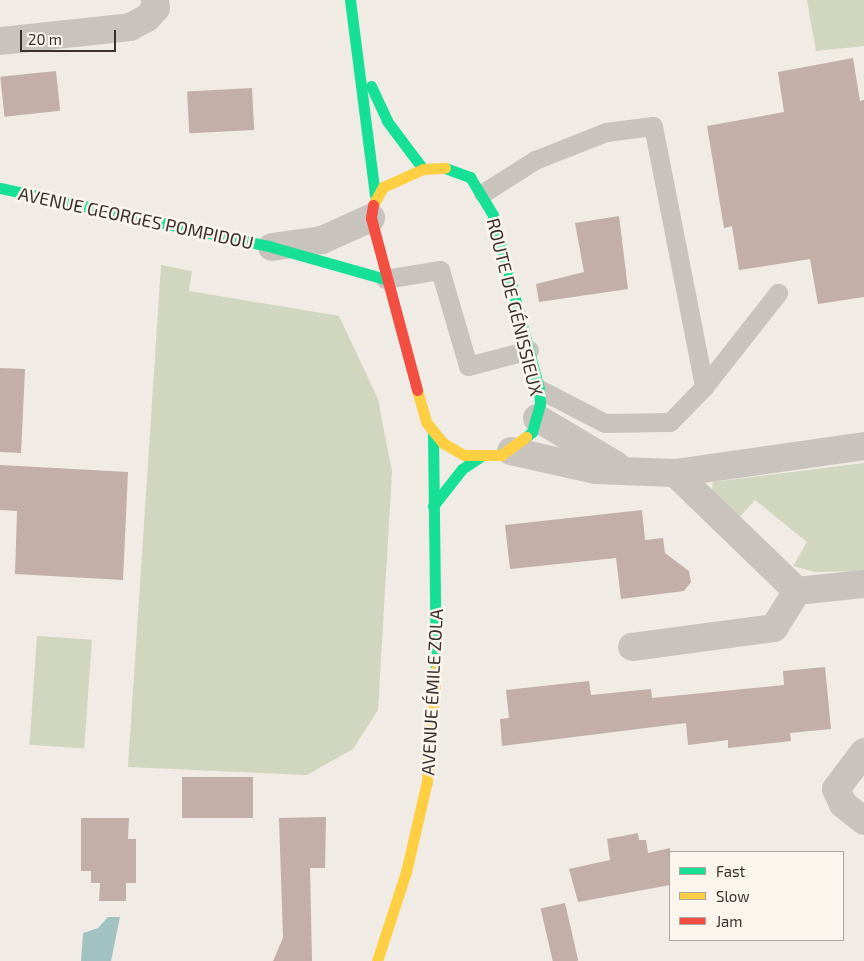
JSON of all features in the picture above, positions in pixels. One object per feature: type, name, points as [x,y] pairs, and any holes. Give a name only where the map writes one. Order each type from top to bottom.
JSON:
[{"type":"main road","points":[[350,0],[361,64],[373,206],[385,279],[420,404],[433,434],[433,506]]},
{"type":"main road","points":[[361,64],[387,121],[423,168]]},
{"type":"main road","name":"ROUTE DE GÉNISSIEUX","points":[[373,206],[399,176],[423,168],[445,168],[470,177],[483,193],[539,389],[537,418],[532,432],[511,451]]},
{"type":"main road","name":"AVENUE GEORGES POMPIDOU","points":[[0,188],[272,247],[385,279]]},
{"type":"main road","points":[[433,434],[464,455],[481,456],[511,451]]},
{"type":"main road","points":[[433,506],[462,469],[481,456]]},
{"type":"main road","name":"AVENUE ÉMILE ZOLA","points":[[377,961],[406,872],[427,781],[437,654],[433,506]]},
{"type":"street","points":[[0,41],[130,27],[147,18],[156,8],[156,0]]},
{"type":"street","name":"AVENUE GEORGES POMPIDOU","points":[[272,247],[322,240],[373,206]]},
{"type":"street","points":[[537,418],[598,457],[627,469]]},
{"type":"street","points":[[511,451],[595,470],[627,469],[675,473],[864,446]]},
{"type":"street","points":[[675,473],[797,591]]},
{"type":"street","points":[[797,591],[864,584]]},
{"type":"street","points":[[632,646],[774,628],[797,591]]},
{"type":"street","points":[[864,752],[836,789],[843,804],[864,821]]},
{"type":"lane","points":[[483,193],[535,160],[606,132],[653,126],[704,387]]},
{"type":"lane","points":[[385,279],[440,270],[468,366],[529,350]]},
{"type":"lane","points":[[539,389],[605,423],[670,422],[704,387],[778,292]]},
{"type":"green space","points":[[807,0],[864,0],[864,46],[816,51]]},
{"type":"green space","points":[[161,265],[192,271],[189,291],[339,316],[378,399],[392,472],[378,710],[353,749],[307,775],[128,767]]},
{"type":"green space","points":[[864,463],[864,571],[815,572],[793,566],[807,542],[755,500],[737,520],[711,496],[713,482]]},
{"type":"green space","points":[[37,636],[92,640],[84,749],[29,745]]},
{"type":"water","points":[[108,917],[120,917],[111,961],[81,961],[83,933],[98,928]]},
{"type":"building","points":[[853,58],[860,101],[864,100],[864,297],[818,304],[810,259],[739,270],[732,226],[724,228],[707,126],[784,112],[778,72]]},
{"type":"building","points":[[56,71],[60,111],[4,117],[0,77]]},
{"type":"building","points":[[252,88],[254,130],[189,133],[187,91]]},
{"type":"building","points":[[619,216],[628,289],[539,302],[536,284],[584,272],[575,223]]},
{"type":"building","points":[[0,368],[25,369],[21,453],[0,452]]},
{"type":"building","points":[[0,465],[128,472],[123,580],[15,574],[17,511],[0,510]]},
{"type":"building","points":[[642,510],[645,540],[663,538],[665,553],[689,571],[691,582],[684,591],[621,599],[616,558],[510,569],[505,525]]},
{"type":"building","points":[[825,667],[831,729],[790,733],[791,741],[728,748],[728,740],[688,745],[686,723],[502,746],[500,719],[509,718],[506,690],[589,681],[591,695],[651,689],[652,698],[784,685],[783,671]]},
{"type":"building","points":[[182,777],[253,777],[253,818],[182,818]]},
{"type":"building","points":[[326,817],[325,868],[310,868],[312,961],[273,961],[283,938],[279,818]]},
{"type":"building","points":[[81,818],[129,818],[128,839],[136,839],[136,883],[126,883],[126,901],[99,901],[100,883],[91,883],[91,871],[81,871]]},
{"type":"building","points":[[638,833],[639,840],[646,840],[648,853],[670,848],[669,885],[578,902],[569,869],[610,860],[607,839]]},
{"type":"building","points":[[565,903],[578,960],[553,961],[541,909]]},
{"type":"traffic: fast","points":[[350,0],[375,195]]},
{"type":"traffic: fast","points":[[371,86],[387,121],[423,169]]},
{"type":"traffic: fast","points":[[445,168],[470,177],[493,215],[539,389],[540,404],[532,432],[526,437]]},
{"type":"traffic: fast","points":[[0,188],[272,247],[385,279]]},
{"type":"traffic: fast","points":[[433,434],[436,669]]},
{"type":"traffic: fast","points":[[433,506],[462,469],[481,456]]},
{"type":"traffic: slow","points":[[373,205],[383,187],[423,169],[445,168]]},
{"type":"traffic: slow","points":[[417,390],[426,422],[443,443],[464,455],[501,455],[526,437]]},
{"type":"traffic: slow","points":[[377,961],[406,872],[427,781],[436,669]]},
{"type":"traffic: jam","points":[[373,205],[371,218],[417,390]]}]
